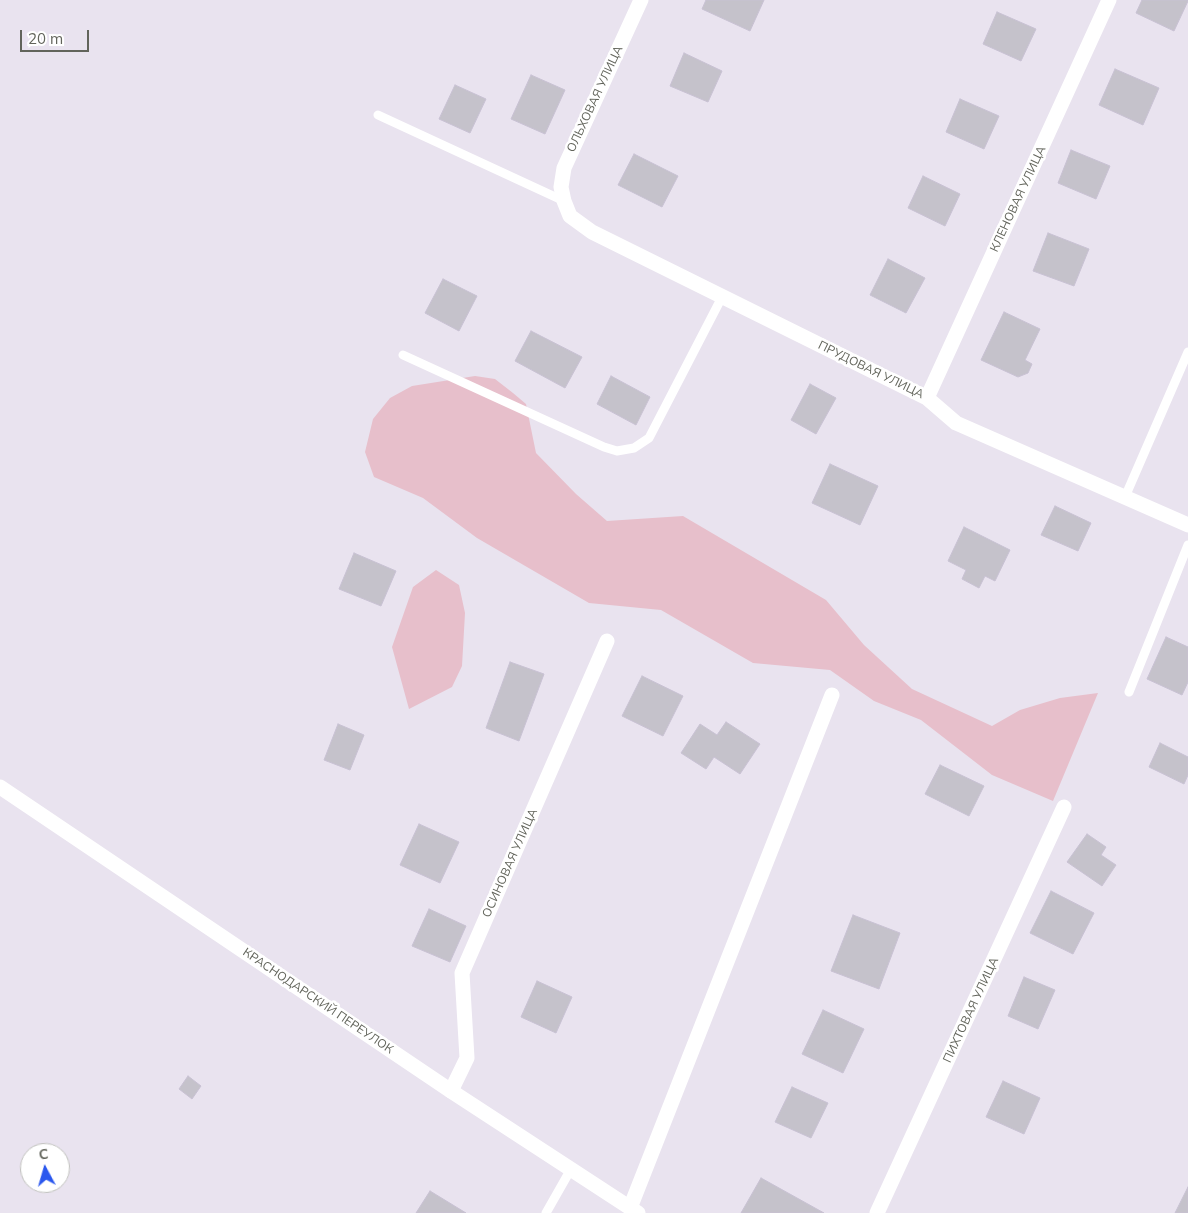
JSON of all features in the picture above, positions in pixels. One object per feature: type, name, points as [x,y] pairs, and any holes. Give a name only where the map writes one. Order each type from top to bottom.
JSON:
[{"type":"street","name":"ОЛЬХОВАЯ УЛИЦА","points":[[564,201],[561,187],[564,168],[640,0]]},
{"type":"street","name":"КЛЕНОВАЯ УЛИЦА","points":[[927,398],[1109,0]]},
{"type":"street","name":"ПРУДОВАЯ УЛИЦА","points":[[564,201],[570,216],[592,232],[927,398],[956,423],[1188,525]]},
{"type":"street","name":"ОСИНОВАЯ УЛИЦА","points":[[451,1091],[467,1058],[462,972],[607,641]]},
{"type":"street","points":[[634,1210],[832,695]]},
{"type":"street","name":"КРАСНОДАРСКИЙ ПЕРЕУЛОК","points":[[0,786],[451,1091],[634,1210]]},
{"type":"street","name":"ПИХТОВАЯ УЛИЦА","points":[[877,1213],[1064,806]]},
{"type":"lane","points":[[378,115],[564,201]]},
{"type":"lane","points":[[404,354],[604,447],[617,451],[634,448],[649,438],[722,297]]},
{"type":"lane","points":[[1126,497],[1188,352]]},
{"type":"lane","points":[[1129,692],[1188,546]]},
{"type":"lane","points":[[546,1213],[571,1169]]},
{"type":"shaded area","points":[[475,376],[495,379],[526,404],[536,453],[576,494],[607,521],[683,516],[826,600],[864,645],[912,689],[992,726],[1020,710],[1060,698],[1098,693],[1053,801],[992,775],[921,720],[874,701],[830,670],[753,663],[661,610],[589,603],[477,538],[423,498],[374,477],[365,452],[373,419],[390,398],[412,386]]},
{"type":"shaded area","points":[[436,570],[459,585],[465,613],[462,666],[452,687],[409,709],[392,647],[413,587]]},
{"type":"building","points":[[706,0],[764,0],[750,31],[702,9]]},
{"type":"building","points":[[1142,0],[1188,1],[1174,31],[1136,13]]},
{"type":"building","points":[[997,12],[1036,29],[1021,61],[983,44]]},
{"type":"building","points":[[684,53],[722,71],[708,102],[670,86]]},
{"type":"building","points":[[1115,69],[1159,88],[1143,125],[1099,105]]},
{"type":"building","points":[[531,75],[565,90],[545,134],[511,119]]},
{"type":"building","points":[[455,85],[486,99],[470,133],[439,119]]},
{"type":"building","points":[[960,99],[999,116],[984,149],[946,132]]},
{"type":"building","points":[[1071,150],[1110,166],[1096,199],[1058,183]]},
{"type":"building","points":[[634,154],[678,176],[662,207],[618,185]]},
{"type":"building","points":[[923,176],[960,194],[945,226],[908,208]]},
{"type":"building","points":[[1048,233],[1089,249],[1074,286],[1033,271]]},
{"type":"building","points":[[888,259],[925,278],[906,313],[870,295]]},
{"type":"building","points":[[443,279],[477,296],[459,331],[425,313]]},
{"type":"building","points":[[1004,312],[1040,329],[1025,360],[1032,364],[1028,373],[1018,377],[981,360]]},
{"type":"building","points":[[531,331],[582,357],[565,388],[515,361]]},
{"type":"building","points":[[611,376],[650,397],[636,425],[597,404]]},
{"type":"building","points":[[810,384],[836,398],[816,434],[791,420]]},
{"type":"building","points":[[830,464],[878,486],[860,525],[812,503]]},
{"type":"building","points":[[1055,506],[1091,523],[1078,551],[1041,535]]},
{"type":"building","points":[[964,527],[1010,550],[995,581],[985,576],[979,588],[962,579],[966,570],[948,561]]},
{"type":"building","points":[[354,553],[396,571],[381,606],[339,589]]},
{"type":"building","points":[[1166,637],[1188,647],[1188,682],[1182,695],[1147,679]]},
{"type":"building","points":[[510,662],[544,674],[519,741],[486,728]]},
{"type":"building","points":[[642,676],[683,696],[663,736],[622,716]]},
{"type":"building","points":[[726,722],[760,744],[740,774],[714,757],[706,769],[681,753],[700,724],[717,735]]},
{"type":"building","points":[[338,724],[364,735],[350,770],[324,760]]},
{"type":"building","points":[[1160,743],[1188,757],[1188,775],[1184,784],[1149,767]]},
{"type":"building","points":[[940,765],[984,786],[969,816],[925,794]]},
{"type":"building","points":[[419,824],[459,842],[440,883],[400,865]]},
{"type":"building","points":[[1087,834],[1106,847],[1101,855],[1116,865],[1102,886],[1067,862]]},
{"type":"building","points":[[1051,891],[1094,913],[1073,954],[1030,933]]},
{"type":"building","points":[[429,909],[466,926],[450,962],[412,946]]},
{"type":"building","points":[[853,915],[900,933],[879,989],[831,971]]},
{"type":"building","points":[[1024,977],[1055,990],[1038,1029],[1008,1016]]},
{"type":"building","points":[[537,981],[572,997],[556,1033],[521,1017]]},
{"type":"building","points":[[823,1010],[864,1029],[843,1073],[802,1054]]},
{"type":"building","points":[[188,1076],[201,1086],[192,1099],[179,1089]]},
{"type":"building","points":[[1003,1081],[1040,1098],[1024,1134],[986,1117]]},
{"type":"building","points":[[792,1087],[828,1103],[811,1138],[775,1122]]},
{"type":"building","points":[[761,1178],[824,1213],[741,1213]]},
{"type":"building","points":[[1188,1187],[1188,1213],[1175,1213]]},
{"type":"building","points":[[430,1191],[466,1213],[416,1213]]}]
